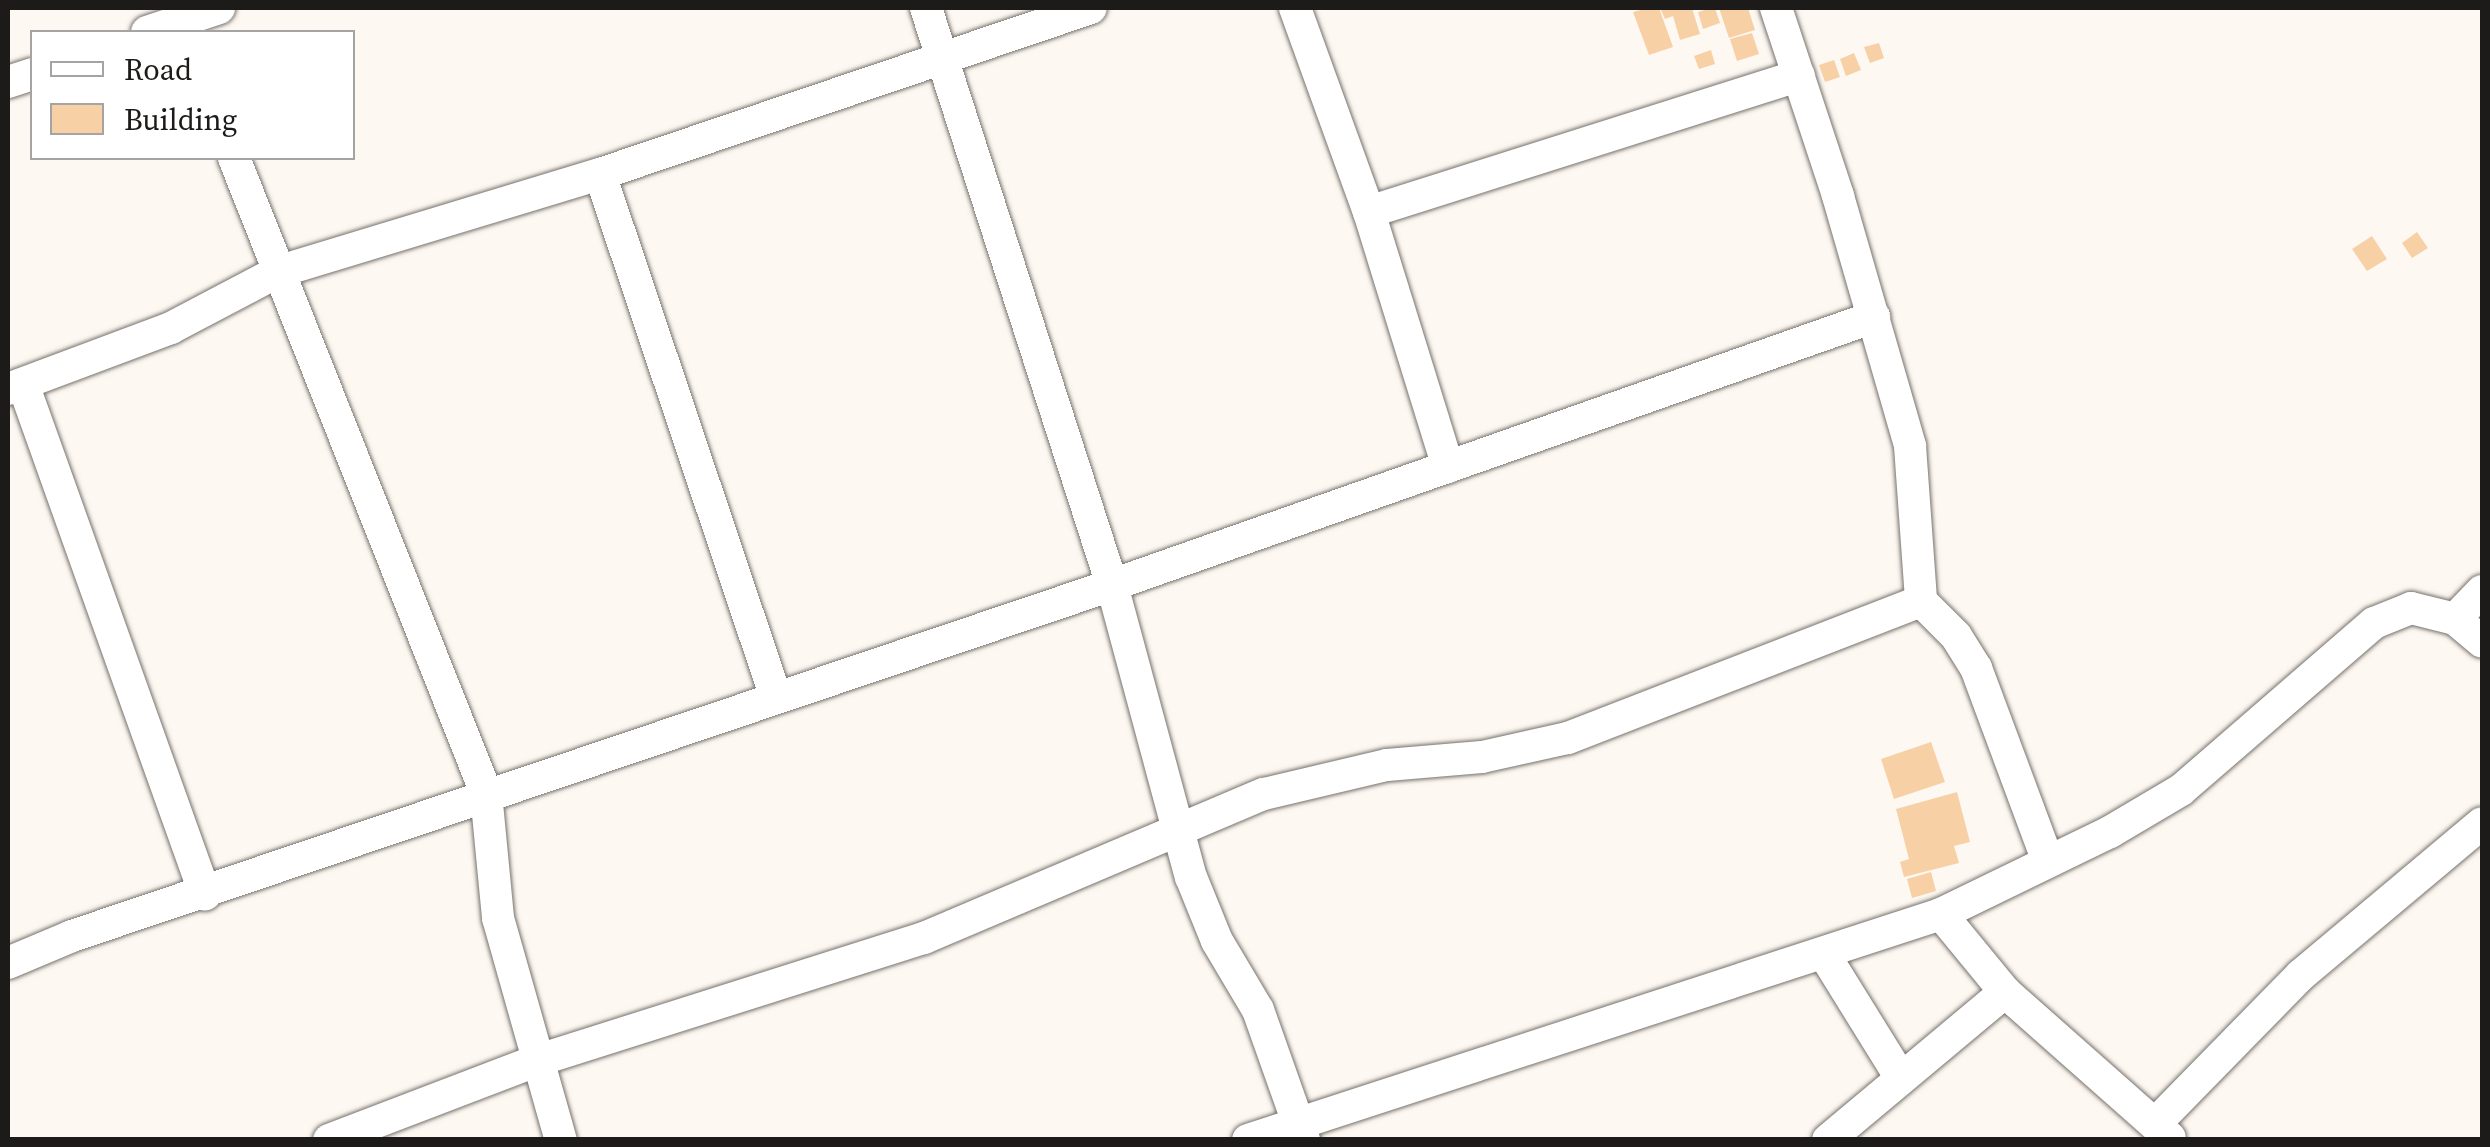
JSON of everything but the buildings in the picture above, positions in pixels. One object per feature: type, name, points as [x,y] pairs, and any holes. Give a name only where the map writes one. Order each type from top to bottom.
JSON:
[{"type":"street","points":[[153,30],[218,8]]},
{"type":"street","points":[[926,8],[1112,585],[1178,830],[1204,909],[1258,1010],[1302,1132]]},
{"type":"street","points":[[206,894],[15,386],[172,328],[277,272],[600,174],[1091,8]]},
{"type":"street","points":[[1296,8],[1369,212],[1448,468]]},
{"type":"street","points":[[1776,8],[1874,317],[1910,446],[1922,600],[1956,636],[1976,668],[2047,859]]},
{"type":"street","points":[[1369,212],[1799,76]]},
{"type":"street","points":[[235,160],[486,792],[488,851],[498,918],[561,1140]]},
{"type":"street","points":[[600,174],[775,695]]},
{"type":"street","points":[[8,963],[72,936],[206,894],[486,792],[1112,585],[1874,317]]},
{"type":"street","points":[[2454,620],[2482,591]]},
{"type":"street","points":[[329,1140],[538,1060],[924,938],[1264,794],[1386,765],[1482,757],[1568,738],[1922,600]]},
{"type":"street","points":[[1248,1140],[1302,1132],[1941,914],[2047,859],[2110,832],[2181,790],[2374,624],[2411,608],[2454,620],[2482,642]]},
{"type":"street","points":[[1941,914],[2005,992],[2164,1132],[2300,975],[2482,824]]},
{"type":"street","points":[[1824,954],[1901,1078]]},
{"type":"street","points":[[1828,1140],[2005,992]]}]
